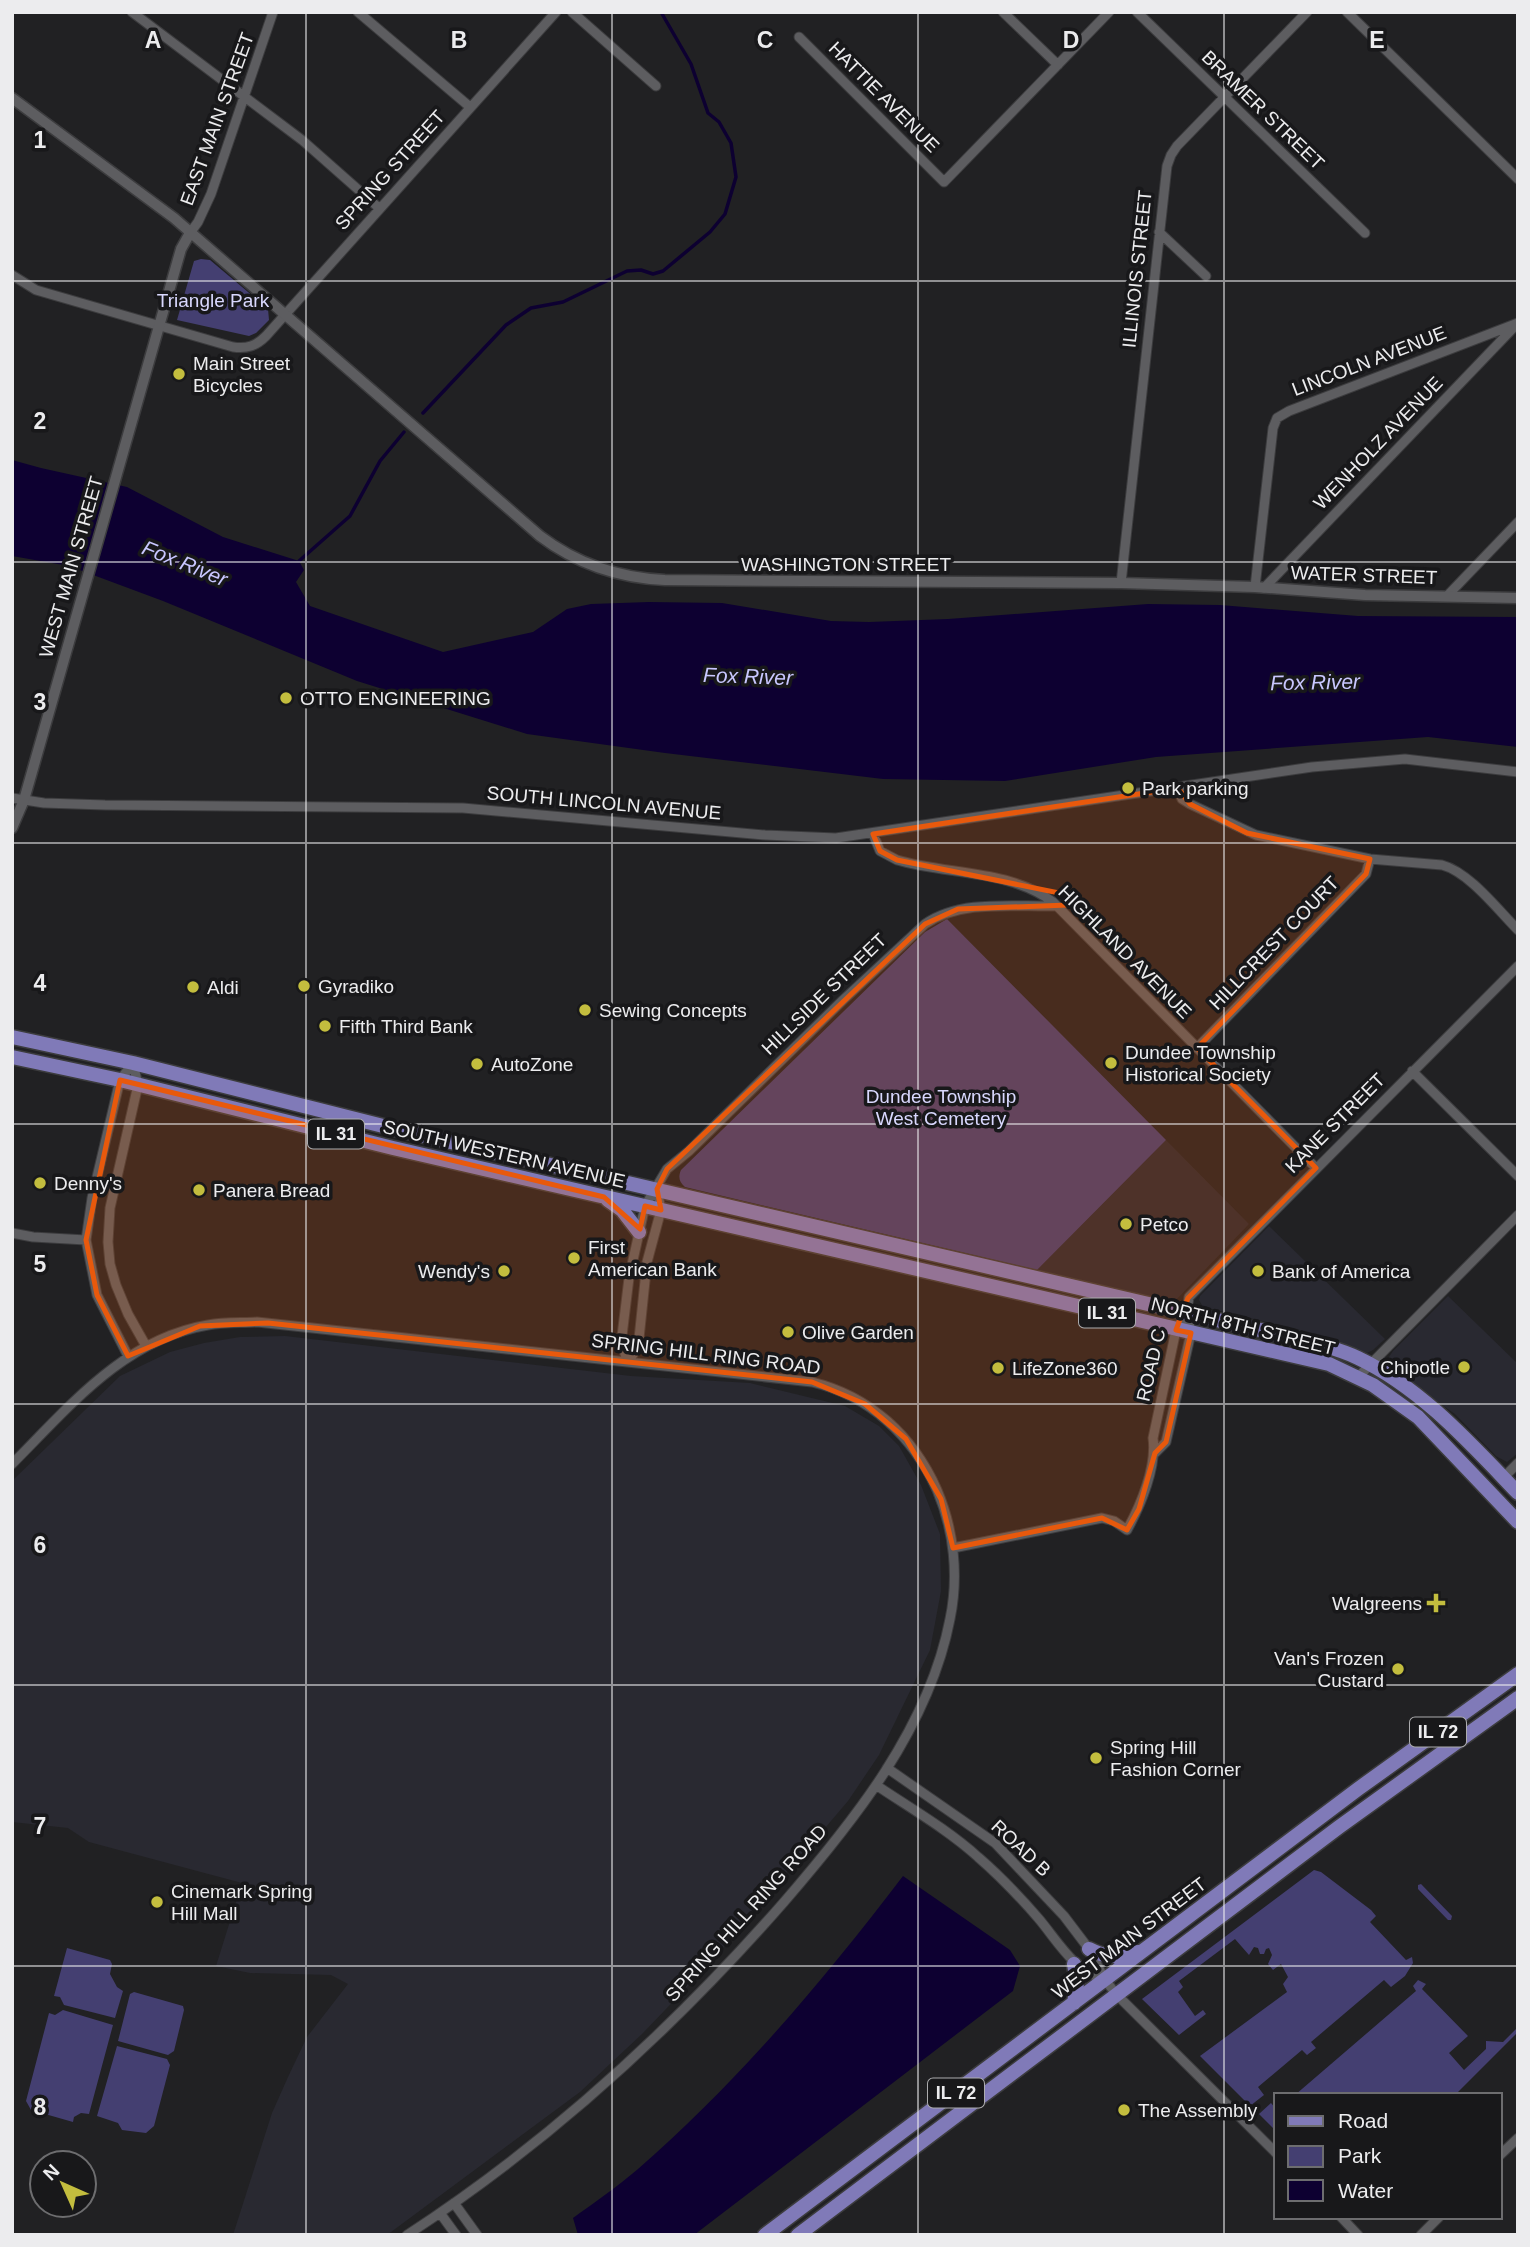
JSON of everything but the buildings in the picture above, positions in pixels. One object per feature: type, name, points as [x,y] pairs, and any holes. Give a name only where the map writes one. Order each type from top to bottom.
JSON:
[{"type":"main road","name":"SOUTH WESTERN AVENUE","points":[[12,1037],[133,1063],[399,1130],[656,1189]]},
{"type":"main road","name":"SOUTH WESTERN AVENUE","points":[[12,1057],[120,1080],[380,1145],[661,1210]]},
{"type":"main road","name":"NORTH 8TH STREET","points":[[656,1189],[1186,1311],[1312,1342],[1355,1356],[1371,1364],[1442,1416],[1518,1493]]},
{"type":"main road","points":[[604,1197],[622,1210],[639,1231]]},
{"type":"main road","name":"NORTH 8TH STREET","points":[[661,1210],[1191,1334],[1305,1357],[1358,1377],[1391,1396],[1418,1417],[1518,1522]]},
{"type":"main road","points":[[983,1284],[988,1266]]},
{"type":"main road","name":"WEST MAIN STREET","points":[[765,2235],[1358,1790],[1518,1674]]},
{"type":"main road","name":"WEST MAIN STREET","points":[[798,2235],[1339,1827],[1518,1698]]},
{"type":"main road","points":[[1089,1949],[1106,1957],[1116,1957],[1146,1949]]},
{"type":"main road","points":[[1074,1964],[1077,1983],[1074,2003]]},
{"type":"street","points":[[132,12],[312,149],[379,208]]},
{"type":"street","name":"EAST MAIN STREET","points":[[139,396],[181,249],[209,201],[273,12]]},
{"type":"street","points":[[358,12],[470,107]]},
{"type":"street","name":"SPRING STREET","points":[[158,327],[233,347],[247,348],[257,344],[556,12]]},
{"type":"street","points":[[572,12],[656,86]]},
{"type":"street","points":[[1003,12],[1058,65],[1109,12]]},
{"type":"street","name":"BRAMER STREET","points":[[1137,12],[1365,233]]},
{"type":"street","name":"ILLINOIS STREET","points":[[1121,583],[1164,177],[1171,155],[1307,12]]},
{"type":"street","points":[[1347,12],[1518,179]]},
{"type":"street","name":"HATTIE AVENUE","points":[[799,37],[944,182],[1058,65]]},
{"type":"street","name":"WASHINGTON STREET","points":[[12,98],[174,218],[540,536],[568,555],[603,569],[648,579],[1209,586]]},
{"type":"street","points":[[1159,232],[1206,276]]},
{"type":"street","points":[[12,275],[36,290],[158,327]]},
{"type":"street","name":"WENHOLZ AVENUE","points":[[1259,587],[1518,323]]},
{"type":"street","name":"LINCOLN AVENUE","points":[[1259,587],[1273,428],[1277,418],[1289,411],[1518,323]]},
{"type":"street","name":"WEST MAIN STREET","points":[[12,828],[24,800],[139,396]]},
{"type":"street","points":[[1447,596],[1518,522]]},
{"type":"street","name":"WATER STREET","points":[[1209,586],[1365,595],[1518,598]]},
{"type":"street","points":[[1518,772],[1431,760],[1383,759],[1178,788],[1187,802],[1247,833],[1370,859],[1452,868],[1466,878],[1518,930]]},
{"type":"street","name":"SOUTH LINCOLN AVENUE","points":[[12,798],[94,804],[463,808],[790,837],[836,838],[1178,788]]},
{"type":"street","name":"HIGHLAND AVENUE","points":[[873,834],[880,850],[897,860],[1018,884],[1039,892],[1057,906],[1316,1168]]},
{"type":"street","name":"HILLCREST COURT","points":[[1197,1048],[1366,874],[1370,859]]},
{"type":"street","name":"HILLSIDE STREET","points":[[628,1361],[621,1344],[629,1278],[645,1206],[667,1169],[689,1151],[842,1000],[938,915],[958,909],[1057,906]]},
{"type":"street","name":"KANE STREET","points":[[1186,1311],[1188,1299],[1196,1289],[1518,966]]},
{"type":"street","points":[[128,1356],[97,1295],[86,1240],[97,1174],[120,1080],[133,1063]]},
{"type":"street","points":[[133,1063],[138,1085],[110,1208],[107,1242],[116,1285],[146,1346]]},
{"type":"street","points":[[1412,1071],[1518,1176]]},
{"type":"street","points":[[628,1361],[638,1348],[648,1262],[661,1210],[656,1189]]},
{"type":"street","points":[[1358,1377],[1518,1215]]},
{"type":"street","points":[[12,1233],[86,1240]]},
{"type":"street","name":"ROAD C","points":[[953,1548],[1102,1518],[1114,1521],[1127,1530],[1139,1509],[1155,1453],[1153,1438],[1176,1330],[1186,1311]]},
{"type":"street","name":"ROAD C","points":[[1155,1453],[1166,1442],[1191,1334],[1186,1311]]},
{"type":"street","name":"SPRING HILL RING ROAD","points":[[12,1464],[93,1384],[128,1356],[146,1346],[200,1326],[257,1322],[812,1382],[839,1390],[865,1404],[898,1431],[922,1462],[940,1499],[953,1548],[953,1599],[942,1651],[918,1711],[876,1785],[797,1887],[742,1950],[686,2007],[583,2102],[454,2203],[407,2235]]},
{"type":"street","points":[[1503,1478],[1518,1463]]},
{"type":"street","name":"ROAD B","points":[[887,1768],[995,1843],[1043,1892],[1089,1949],[1105,1980],[1117,1995],[1274,2151]]},
{"type":"street","name":"ROAD B","points":[[876,1785],[978,1857],[1038,1918],[1074,1964],[1105,1980]]},
{"type":"street","points":[[1502,2153],[1518,2138]]},
{"type":"street","points":[[454,2203],[477,2235]]},
{"type":"street","points":[[440,2213],[456,2235]]},
{"type":"street","points":[[1342,2219],[1358,2235]]},
{"type":"street","points":[[1421,2235],[1436,2219]]},
{"type":"highlighted area","points":[[1178,788],[1190,804],[1247,833],[1370,859],[1366,874],[1197,1048],[1316,1168],[1188,1298],[1176,1330],[1191,1333],[1166,1442],[1155,1453],[1139,1509],[1127,1530],[1102,1518],[953,1548],[941,1499],[906,1439],[865,1404],[812,1382],[268,1323],[200,1326],[128,1356],[97,1295],[86,1240],[120,1080],[604,1197],[640,1229],[645,1206],[661,1210],[657,1189],[667,1169],[925,924],[958,909],[1068,905],[1069,895],[897,860],[880,851],[873,834]]},
{"type":"shaded area","points":[[1166,1140],[1249,1224],[1174,1302],[1037,1270]]},
{"type":"shaded area","points":[[1269,1226],[1385,1339],[1373,1350],[1361,1352],[1300,1330],[1203,1307],[1200,1296]]},
{"type":"shaded area","points":[[1448,1296],[1518,1364],[1518,1453],[1507,1462],[1496,1456],[1455,1414],[1416,1387],[1389,1363],[1393,1351]]},
{"type":"shaded area","points":[[285,1336],[631,1376],[750,1383],[845,1406],[879,1426],[899,1446],[921,1485],[940,1534],[941,1591],[930,1650],[879,1755],[848,1801],[711,1962],[642,2034],[580,2092],[387,2235],[233,2235],[272,2113],[288,2077],[307,2037],[348,1984],[331,1975],[250,1973],[216,1966],[242,1883],[89,1842],[68,1828],[12,1822],[12,1481],[120,1376],[170,1352],[204,1343],[240,1337]]},
{"type":"green space","name":"Triangle Park","points":[[210,260],[268,309],[269,320],[256,333],[249,336],[177,320],[194,261]]},
{"type":"green space","name":"Dundee Township West Cemetery","points":[[947,919],[1166,1140],[1037,1270],[685,1187],[680,1179],[681,1170],[925,932]]},
{"type":"green space","points":[[1314,1870],[1321,1872],[1371,1910],[1376,1916],[1370,1922],[1406,1960],[1412,1957],[1413,1963],[1405,1976],[1391,1987],[1384,1980],[1311,2042],[1316,2048],[1307,2055],[1302,2050],[1258,2087],[1264,2095],[1250,2106],[1200,2056],[1287,1992],[1283,1984],[1288,1977],[1281,1964],[1273,1970],[1268,1964],[1272,1955],[1269,1948],[1264,1954],[1260,1954],[1258,1948],[1254,1947],[1249,1955],[1235,1939],[1179,1981],[1183,1987],[1178,1992],[1195,2016],[1203,2010],[1206,2014],[1179,2035],[1142,1999]]},
{"type":"green space","points":[[1421,1884],[1452,1916],[1451,1920],[1418,1889]]},
{"type":"green space","points":[[67,1948],[110,1960],[110,1974],[117,1987],[123,1991],[115,2018],[64,2005],[60,1997],[54,1996]]},
{"type":"green space","points":[[1418,1980],[1426,1984],[1422,1989],[1468,2036],[1449,2053],[1464,2070],[1486,2049],[1486,2041],[1503,2042],[1518,2027],[1518,2032],[1457,2093],[1297,2093],[1416,1991],[1413,1986]]},
{"type":"green space","points":[[134,1992],[183,2006],[174,2051],[168,2055],[118,2041],[130,1994]]},
{"type":"green space","points":[[63,2010],[113,2025],[89,2114],[81,2113],[74,2117],[73,2122],[31,2110],[26,2101],[49,2013],[55,2015]]},
{"type":"green space","points":[[117,2046],[167,2059],[170,2065],[154,2126],[146,2133],[122,2130],[118,2123],[97,2116]]},
{"type":"green space","points":[[1271,2103],[1274,2107],[1274,2129],[1259,2114]]},
{"type":"water","name":"Fox River","points":[[12,460],[127,487],[223,537],[299,561],[304,570],[296,582],[310,606],[443,652],[533,632],[567,609],[591,604],[649,602],[722,603],[831,621],[869,622],[1148,604],[1220,605],[1358,616],[1518,617],[1518,747],[1428,737],[1156,757],[1005,781],[883,779],[527,734],[357,681],[163,601],[69,566],[12,556]]},
{"type":"water","points":[[903,1876],[1010,1950],[1020,1966],[1013,1991],[694,2235],[578,2235],[573,2218],[638,2169],[745,2066],[842,1954]]},
{"type":"waterway","points":[[423,413],[506,325],[531,308],[563,302],[627,271],[641,270],[653,274],[663,271],[710,232],[725,214],[736,177],[731,143],[719,122],[708,113],[691,64],[661,12]]},
{"type":"waterway","points":[[299,561],[350,516],[380,461],[404,432]]},
{"type":"place","name":"Main Street Bicycles","points":[[179,374]]},
{"type":"place","name":"OTTO ENGINEERING","points":[[286,698]]},
{"type":"place","name":"Park parking","points":[[1128,788]]},
{"type":"place","name":"Gyradiko","points":[[304,986]]},
{"type":"place","name":"Aldi","points":[[193,987]]},
{"type":"place","name":"Sewing Concepts","points":[[585,1010]]},
{"type":"place","name":"Fifth Third Bank","points":[[325,1026]]},
{"type":"place","name":"Dundee Township Historical Society","points":[[1111,1063]]},
{"type":"place","name":"AutoZone","points":[[477,1064]]},
{"type":"place","name":"Denny's","points":[[40,1183]]},
{"type":"place","name":"Panera Bread","points":[[199,1190]]},
{"type":"place","name":"Petco","points":[[1126,1224]]},
{"type":"place","name":"First American Bank","points":[[574,1258]]},
{"type":"place","name":"Wendy's","points":[[504,1271]]},
{"type":"place","name":"Bank of America","points":[[1258,1271]]},
{"type":"place","name":"Olive Garden","points":[[788,1332]]},
{"type":"place","name":"Chipotle","points":[[1464,1367]]},
{"type":"place","name":"LifeZone360","points":[[998,1368]]},
{"type":"place","name":"Walgreens","points":[[1436,1603]]},
{"type":"place","name":"Van's Frozen Custard","points":[[1398,1669]]},
{"type":"place","name":"Spring Hill Fashion Corner","points":[[1096,1758]]},
{"type":"place","name":"Cinemark Spring Hill Mall","points":[[157,1902]]},
{"type":"place","name":"The Assembly","points":[[1124,2110]]}]
